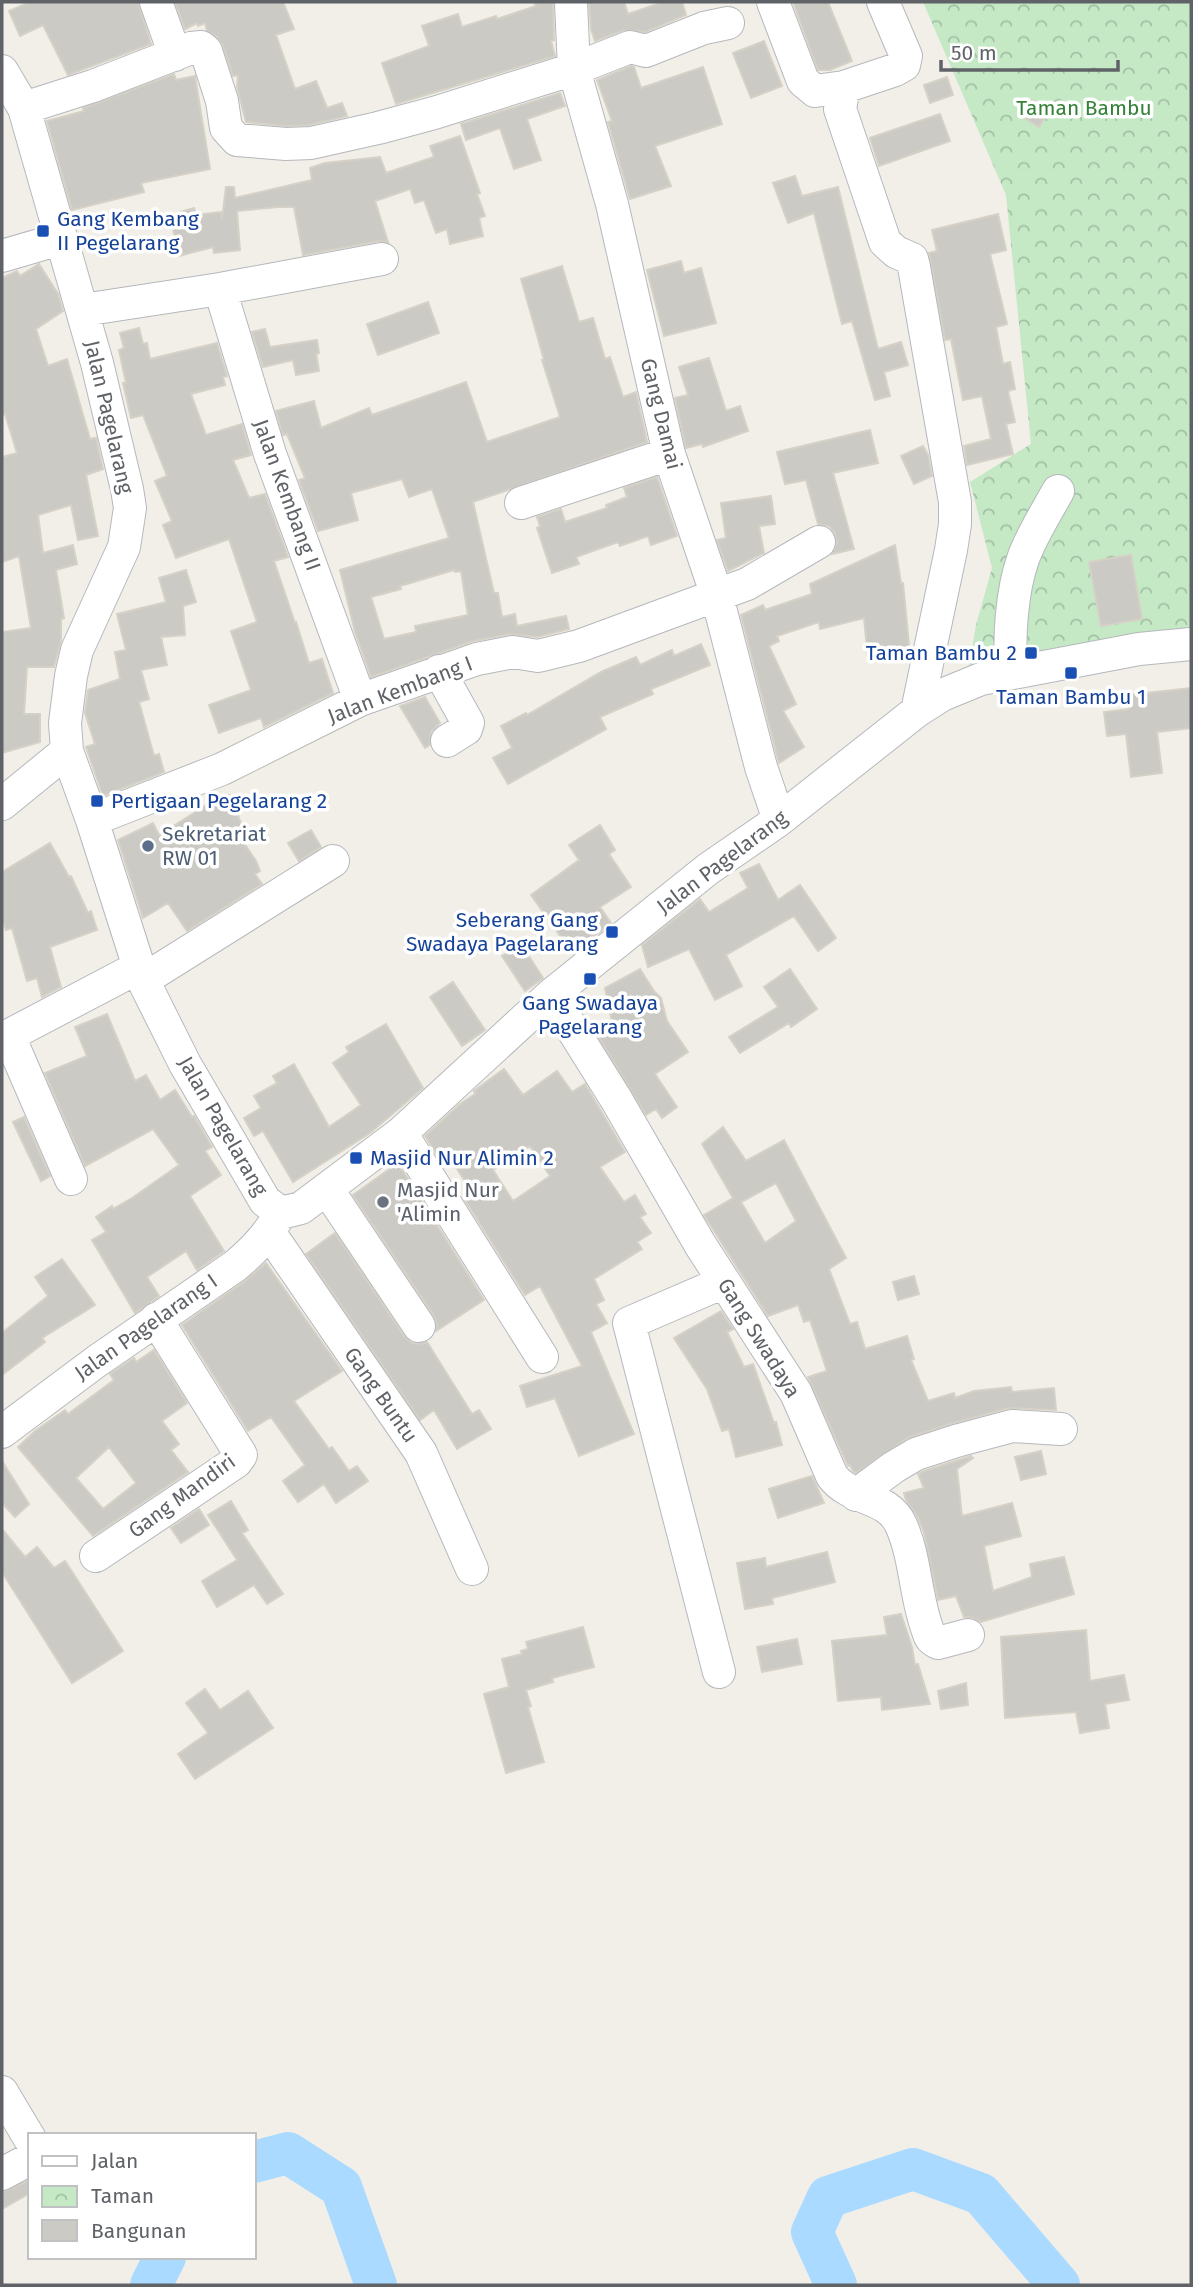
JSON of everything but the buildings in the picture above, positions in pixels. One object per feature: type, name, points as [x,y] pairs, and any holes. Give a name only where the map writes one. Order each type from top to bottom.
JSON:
[{"type":"street","points":[[156,2],[175,55]]},
{"type":"street","name":"Gang Damai","points":[[571,2],[574,69],[612,204],[670,454],[717,596],[758,757],[779,820]]},
{"type":"street","points":[[773,2],[803,81],[815,91],[844,87],[904,65],[906,55],[883,2]]},
{"type":"street","points":[[23,108],[93,86],[197,47],[206,51],[222,101],[226,128],[237,140],[311,143],[434,113],[574,69],[630,47],[646,51],[704,28],[728,23]]},
{"type":"street","name":"Jalan Pagelarang","points":[[2,71],[23,108],[83,310],[117,443],[130,508],[128,529],[118,563],[77,650],[66,705],[66,751],[92,820],[141,974],[185,1064],[265,1200],[275,1223],[301,1208],[401,1133],[551,995],[708,869],[779,820],[917,711],[942,695],[981,679],[1012,672],[1139,649],[1191,644]]},
{"type":"street","points":[[844,87],[841,109],[886,242],[896,252],[912,259],[955,502],[953,537],[917,711]]},
{"type":"street","points":[[2,256],[60,239]]},
{"type":"street","points":[[83,310],[220,289],[382,259]]},
{"type":"street","name":"Jalan Kembang II","points":[[220,289],[270,454],[360,700]]},
{"type":"street","points":[[521,503],[670,454]]},
{"type":"street","points":[[1012,672],[1010,655],[1017,579],[1024,556],[1058,491]]},
{"type":"street","name":"Jalan Kembang I","points":[[92,820],[222,769],[360,700],[477,659],[513,652],[538,656],[579,646],[747,584],[819,542]]},
{"type":"street","points":[[439,671],[468,723],[466,729],[447,741]]},
{"type":"street","points":[[2,804],[66,751]]},
{"type":"street","points":[[71,1179],[5,1037],[141,974],[333,861]]},
{"type":"street","name":"Gang Swadaya","points":[[551,995],[616,1099],[723,1282],[796,1393],[839,1487],[883,1503],[895,1514],[917,1578],[932,1640],[938,1643],[968,1635]]},
{"type":"street","points":[[401,1133],[542,1357]]},
{"type":"street","points":[[327,1189],[418,1325]]},
{"type":"street","name":"Jalan Pagelarang I","points":[[2,1432],[235,1266],[275,1223]]},
{"type":"street","name":"Gang Buntu","points":[[275,1223],[421,1453],[472,1569]]},
{"type":"street","points":[[719,1672],[629,1322],[723,1282]]},
{"type":"street","name":"Gang Mandiri","points":[[96,1556],[236,1462],[241,1455],[156,1320]]},
{"type":"street","points":[[856,1495],[916,1454],[956,1441],[1012,1426],[1061,1429]]},
{"type":"street","points":[[2,2092],[28,2136]]},
{"type":"street","points":[[2,2174],[28,2160]]},
{"type":"green space","name":"Taman Bambu","points":[[923,2],[1191,2],[1191,640],[967,678],[976,625],[992,568],[970,482],[1031,444],[1006,195]]},
{"type":"waterway","points":[[256,2161],[288,2153],[341,2187],[376,2285]]},
{"type":"waterway","points":[[836,2285],[812,2232],[828,2197],[913,2169],[981,2194],[1059,2285]]},
{"type":"waterway","points":[[151,2285],[164,2259]]},
{"type":"place","name":"Gang Kembang II Pegelarang","points":[[43,231]]},
{"type":"place","name":"Taman Bambu 2","points":[[1031,653]]},
{"type":"place","name":"Taman Bambu 1","points":[[1071,673]]},
{"type":"place","name":"Pertigaan Pegelarang 2","points":[[97,801]]},
{"type":"place","name":"Sekretariat RW 01","points":[[148,846]]},
{"type":"place","name":"Seberang Gang Swadaya Pagelarang","points":[[612,932]]},
{"type":"place","name":"Gang Swadaya Pagelarang","points":[[590,979]]},
{"type":"place","name":"Masjid Nur Alimin 2","points":[[356,1158]]},
{"type":"place","name":"Masjid Nur 'Alimin","points":[[383,1202]]}]
